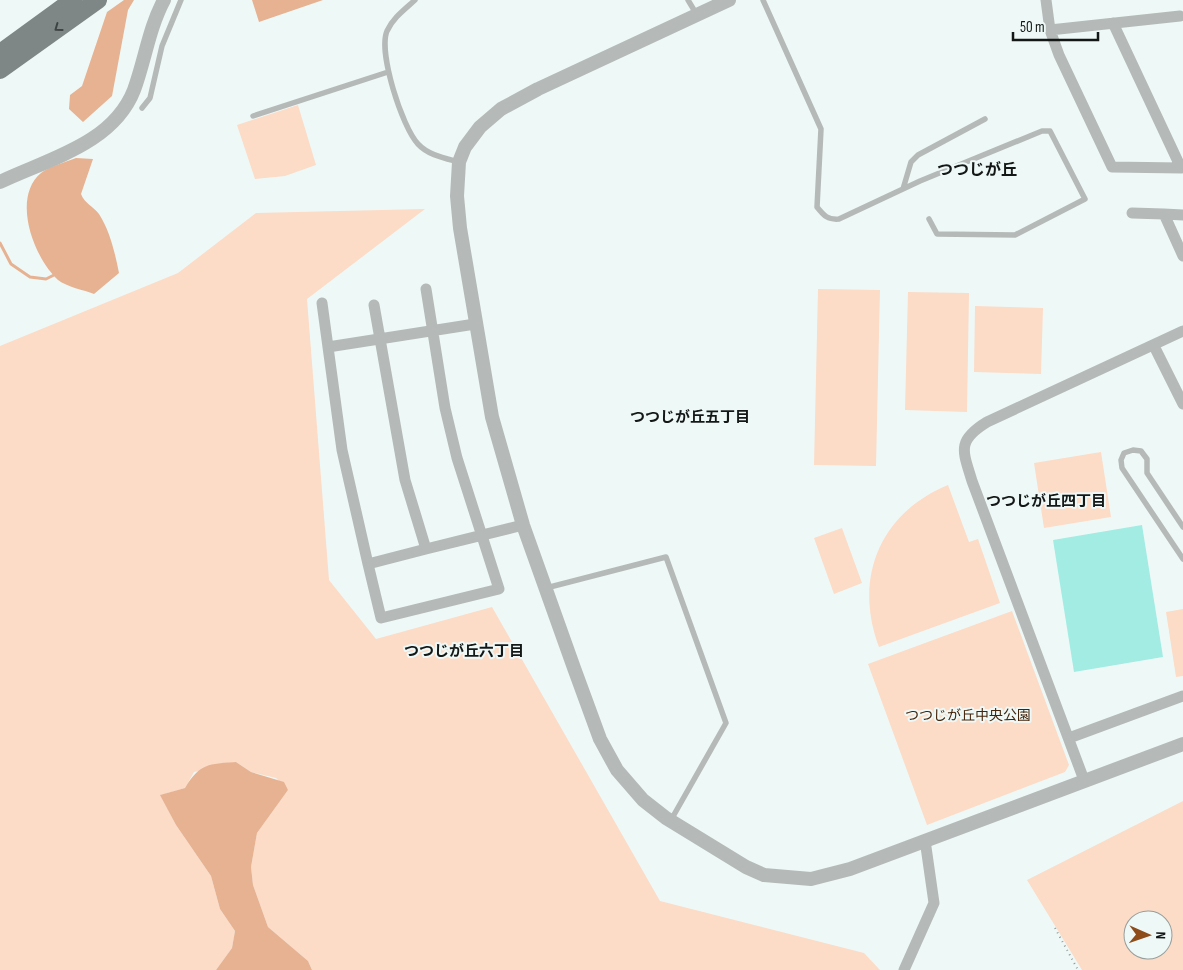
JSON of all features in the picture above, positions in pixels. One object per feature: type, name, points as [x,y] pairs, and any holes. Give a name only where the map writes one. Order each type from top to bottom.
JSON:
[{"type":"main road","points":[[0,53],[74,0]]},
{"type":"main road","points":[[0,70],[98,0]]},
{"type":"street","points":[[0,182],[94,138],[114,123],[133,91],[156,14],[164,0]]},
{"type":"street","points":[[729,0],[501,109],[480,127],[465,147],[459,162],[457,196],[459,220],[492,417],[523,525],[604,747],[617,770],[644,800],[671,820],[746,867],[770,876],[810,879],[850,869],[1183,744]]},
{"type":"street","points":[[1046,0],[1050,30],[1059,55],[1112,167],[1182,168],[1113,23]]},
{"type":"street","points":[[1050,30],[1182,18]]},
{"type":"street","points":[[1132,213],[1183,215]]},
{"type":"street","points":[[1164,214],[1183,256]]},
{"type":"street","points":[[322,302],[342,450],[381,618],[499,589],[457,458],[445,408],[426,288]]},
{"type":"street","points":[[374,305],[405,480],[426,549]]},
{"type":"street","points":[[328,347],[475,324]]},
{"type":"street","points":[[1084,780],[972,481],[964,454],[965,444],[970,432],[987,422],[1183,331]]},
{"type":"street","points":[[1154,346],[1182,400]]},
{"type":"street","points":[[368,564],[523,525]]},
{"type":"street","points":[[1069,738],[1183,696]]},
{"type":"street","points":[[904,970],[934,903],[925,840]]},
{"type":"lane","points":[[142,108],[150,98],[162,46],[181,0]]},
{"type":"lane","points":[[415,0],[393,21],[386,33],[385,55],[388,72],[408,129],[416,142],[425,150],[439,157],[459,162]]},
{"type":"lane","points":[[688,0],[697,15]]},
{"type":"lane","points":[[762,0],[821,129],[817,207],[823,216],[839,219],[903,189],[1042,131],[1050,131],[1085,198],[1015,235],[937,234],[929,219]]},
{"type":"lane","points":[[252,116],[388,72]]},
{"type":"lane","points":[[903,189],[911,162],[918,155],[985,118]]},
{"type":"lane","points":[[1183,527],[1147,473],[1147,459],[1140,451],[1133,450],[1124,453],[1121,460],[1122,468],[1183,559]]},
{"type":"lane","points":[[546,588],[666,557],[726,723],[671,820]]},
{"type":"path","points":[[1055,928],[1078,970]]},
{"type":"green space","points":[[298,105],[316,165],[285,176],[255,179],[237,125]]},
{"type":"green space","points":[[425,209],[307,299],[329,580],[376,639],[492,607],[660,901],[864,953],[880,970],[312,970],[308,961],[268,927],[253,885],[251,867],[257,833],[288,790],[276,778],[251,772],[236,762],[194,772],[185,788],[161,795],[176,825],[211,876],[220,909],[235,931],[232,948],[216,970],[0,970],[0,346],[178,273],[256,213]]},
{"type":"green space","points":[[818,289],[880,290],[876,466],[814,465]]},
{"type":"green space","points":[[908,292],[969,293],[967,412],[905,410]]},
{"type":"green space","points":[[975,306],[1043,308],[1041,374],[974,372]]},
{"type":"green space","points":[[1101,452],[1111,517],[1044,528],[1034,463]]},
{"type":"green space","points":[[948,485],[969,542],[978,539],[1000,603],[879,647],[872,621],[869,597],[871,573],[878,551],[889,530],[905,512],[924,497]]},
{"type":"green space","points":[[842,528],[862,583],[834,594],[814,538]]},
{"type":"green space","points":[[1183,609],[1183,676],[1176,677],[1166,612]]},
{"type":"green space","name":"つつじが丘中央公園","points":[[1012,611],[1069,765],[1065,772],[927,825],[868,664]]},
{"type":"green space","points":[[1183,801],[1183,970],[1082,970],[1027,880]]},
{"type":"shaded area","points":[[124,0],[134,0],[128,10],[112,96],[83,122],[69,109],[70,95],[82,86],[107,12]]},
{"type":"shaded area","points":[[252,0],[323,0],[259,22]]},
{"type":"shaded area","points":[[76,158],[93,159],[81,194],[103,221],[112,242],[119,273],[94,294],[58,280],[41,258],[29,228],[28,197],[32,184],[41,173],[53,166]]},
{"type":"shaded area","points":[[236,762],[251,772],[284,782],[288,790],[257,833],[251,867],[253,885],[268,927],[308,961],[312,970],[216,970],[232,948],[235,931],[220,909],[211,876],[176,825],[160,795],[185,788],[195,774],[206,766]]},
{"type":"building","points":[[1142,525],[1163,657],[1074,672],[1053,540]]},
{"type":"waterway","points":[[0,243],[11,264],[30,277],[46,279],[58,273]]},
{"type":"district","name":"つつじが丘","points":[[977,169]]},
{"type":"district","name":"つつじが丘五丁目","points":[[690,417]]},
{"type":"district","name":"つつじが丘四丁目","points":[[1046,501]]},
{"type":"district","name":"つつじが丘六丁目","points":[[464,651]]}]
